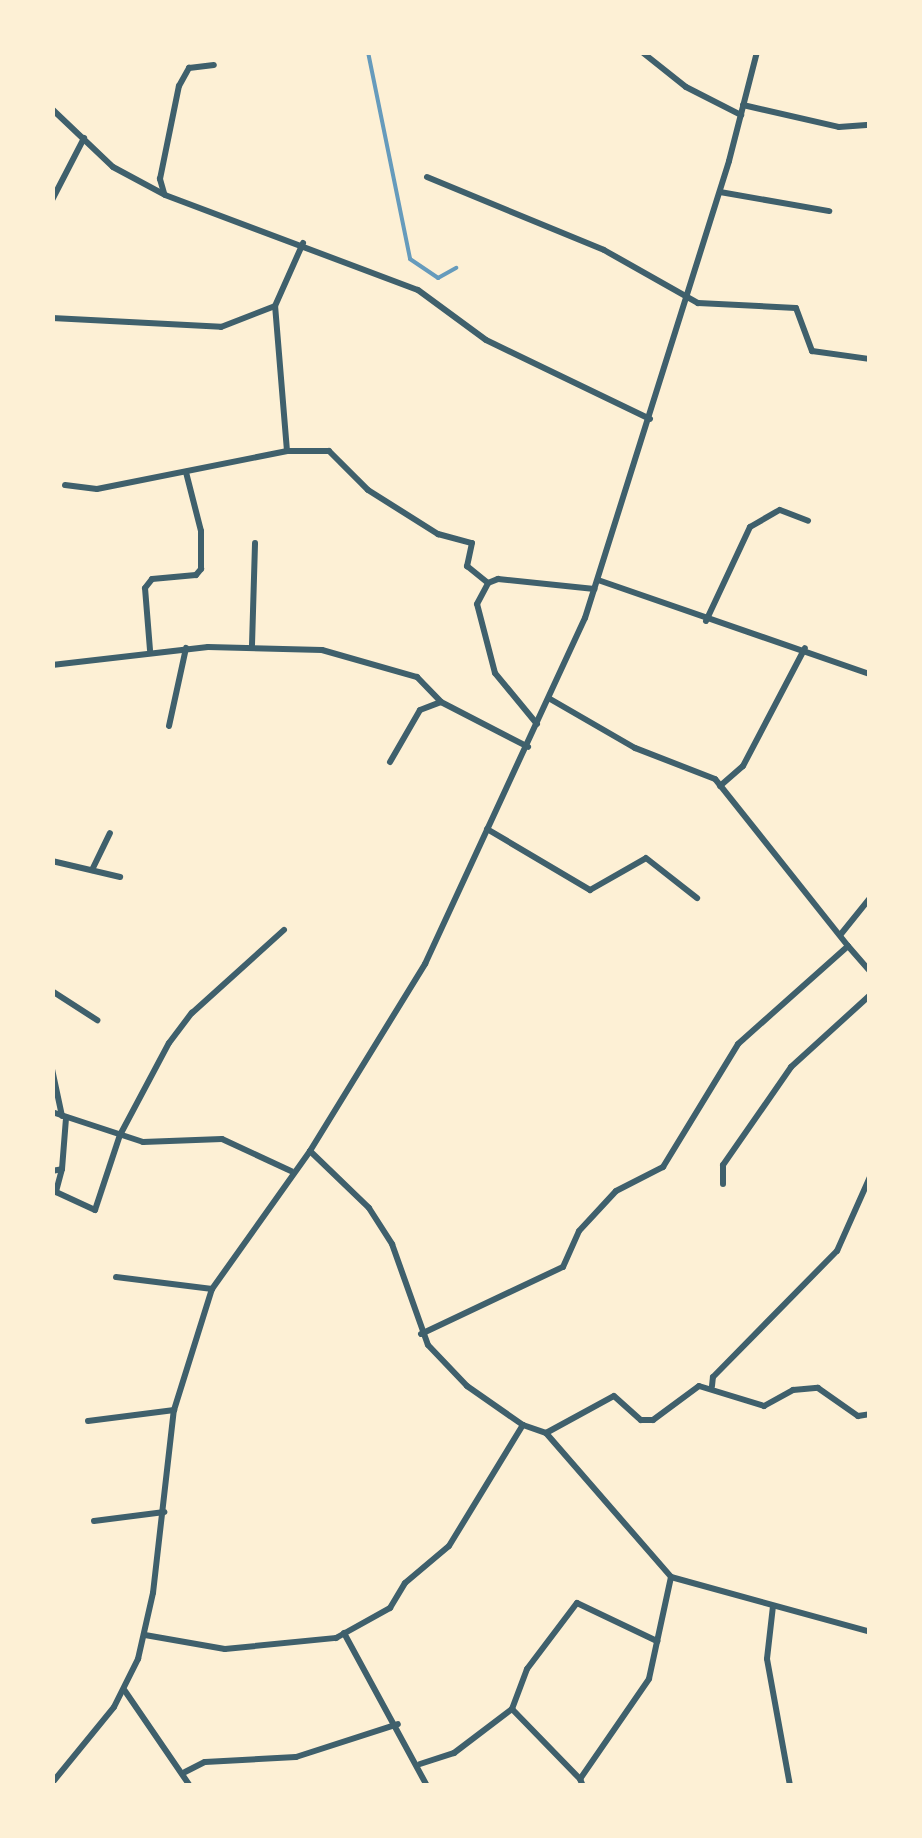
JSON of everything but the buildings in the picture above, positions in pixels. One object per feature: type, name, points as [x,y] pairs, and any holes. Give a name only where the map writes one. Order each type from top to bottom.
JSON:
[{"type":"street","points":[[642,52],[686,88],[741,114]]},
{"type":"street","points":[[52,1783],[125,1691],[144,1636],[164,1512],[174,1410],[212,1290],[291,1171],[310,1151],[425,964],[550,699],[598,580],[650,419],[720,192],[757,52]]},
{"type":"street","points":[[164,195],[160,179],[179,86],[198,62],[214,65]]},
{"type":"street","points":[[744,105],[839,127],[870,125]]},
{"type":"street","points":[[52,109],[113,167],[164,195],[303,243],[418,290],[486,340],[650,419]]},
{"type":"street","points":[[52,200],[84,138]]},
{"type":"street","points":[[427,177],[604,250],[651,282],[698,303],[796,308],[812,351],[870,359]]},
{"type":"street","points":[[720,192],[830,211]]},
{"type":"street","points":[[288,451],[275,306],[303,243]]},
{"type":"street","points":[[52,318],[222,328],[275,306]]},
{"type":"street","points":[[66,485],[97,489],[288,451],[329,451],[368,490],[438,534],[472,543],[467,566],[488,583],[594,589]]},
{"type":"street","points":[[150,650],[145,588],[152,579],[196,576],[201,569],[201,531],[186,472]]},
{"type":"street","points":[[706,621],[750,527],[780,510],[808,521]]},
{"type":"street","points":[[252,646],[255,543]]},
{"type":"street","points":[[598,580],[706,621],[804,648],[870,674]]},
{"type":"street","points":[[488,583],[478,604],[495,672],[537,724]]},
{"type":"street","points":[[52,665],[150,650],[252,646],[322,650],[417,677],[441,702],[528,747]]},
{"type":"street","points":[[168,726],[186,648]]},
{"type":"street","points":[[720,786],[743,766],[804,648]]},
{"type":"street","points":[[550,699],[636,748],[704,772],[720,786],[870,971]]},
{"type":"street","points":[[390,762],[420,710],[441,702]]},
{"type":"street","points":[[487,829],[590,890],[646,858],[697,898]]},
{"type":"street","points":[[92,870],[110,833]]},
{"type":"street","points":[[52,861],[120,877]]},
{"type":"street","points":[[841,934],[870,898]]},
{"type":"street","points":[[52,1069],[64,1117],[62,1168],[56,1192],[96,1210],[120,1135],[192,1013],[284,930]]},
{"type":"street","points":[[421,1334],[563,1267],[579,1231],[616,1191],[663,1167],[738,1044],[848,946]]},
{"type":"street","points":[[52,991],[97,1020]]},
{"type":"street","points":[[723,1184],[723,1165],[791,1067],[870,995]]},
{"type":"street","points":[[52,1112],[120,1135],[184,1144],[222,1139],[291,1171]]},
{"type":"street","points":[[310,1151],[369,1208],[392,1244],[421,1334],[468,1386],[523,1426],[546,1434],[672,1576],[870,1632]]},
{"type":"street","points":[[52,1171],[62,1168]]},
{"type":"street","points":[[712,1386],[713,1377],[837,1251],[870,1177]]},
{"type":"street","points":[[116,1277],[212,1290]]},
{"type":"street","points":[[546,1434],[614,1396],[641,1420],[653,1420],[690,1392],[712,1386],[764,1406],[793,1390],[818,1388],[858,1416],[870,1414]]},
{"type":"street","points":[[88,1421],[174,1410]]},
{"type":"street","points":[[144,1636],[225,1648],[344,1633],[390,1608],[405,1583],[449,1546],[523,1426]]},
{"type":"street","points":[[94,1521],[164,1512]]},
{"type":"street","points":[[512,1710],[581,1782],[648,1678],[672,1576]]},
{"type":"street","points":[[420,1764],[454,1754],[512,1710],[535,1656],[577,1603],[657,1641]]},
{"type":"street","points":[[773,1606],[767,1659],[790,1786]]},
{"type":"street","points":[[344,1633],[420,1764],[427,1786]]},
{"type":"street","points":[[125,1691],[190,1786]]},
{"type":"street","points":[[184,1772],[205,1762],[296,1757],[398,1724]]},
{"type":"waterway","points":[[368,52],[410,259],[438,278],[456,268]]}]
